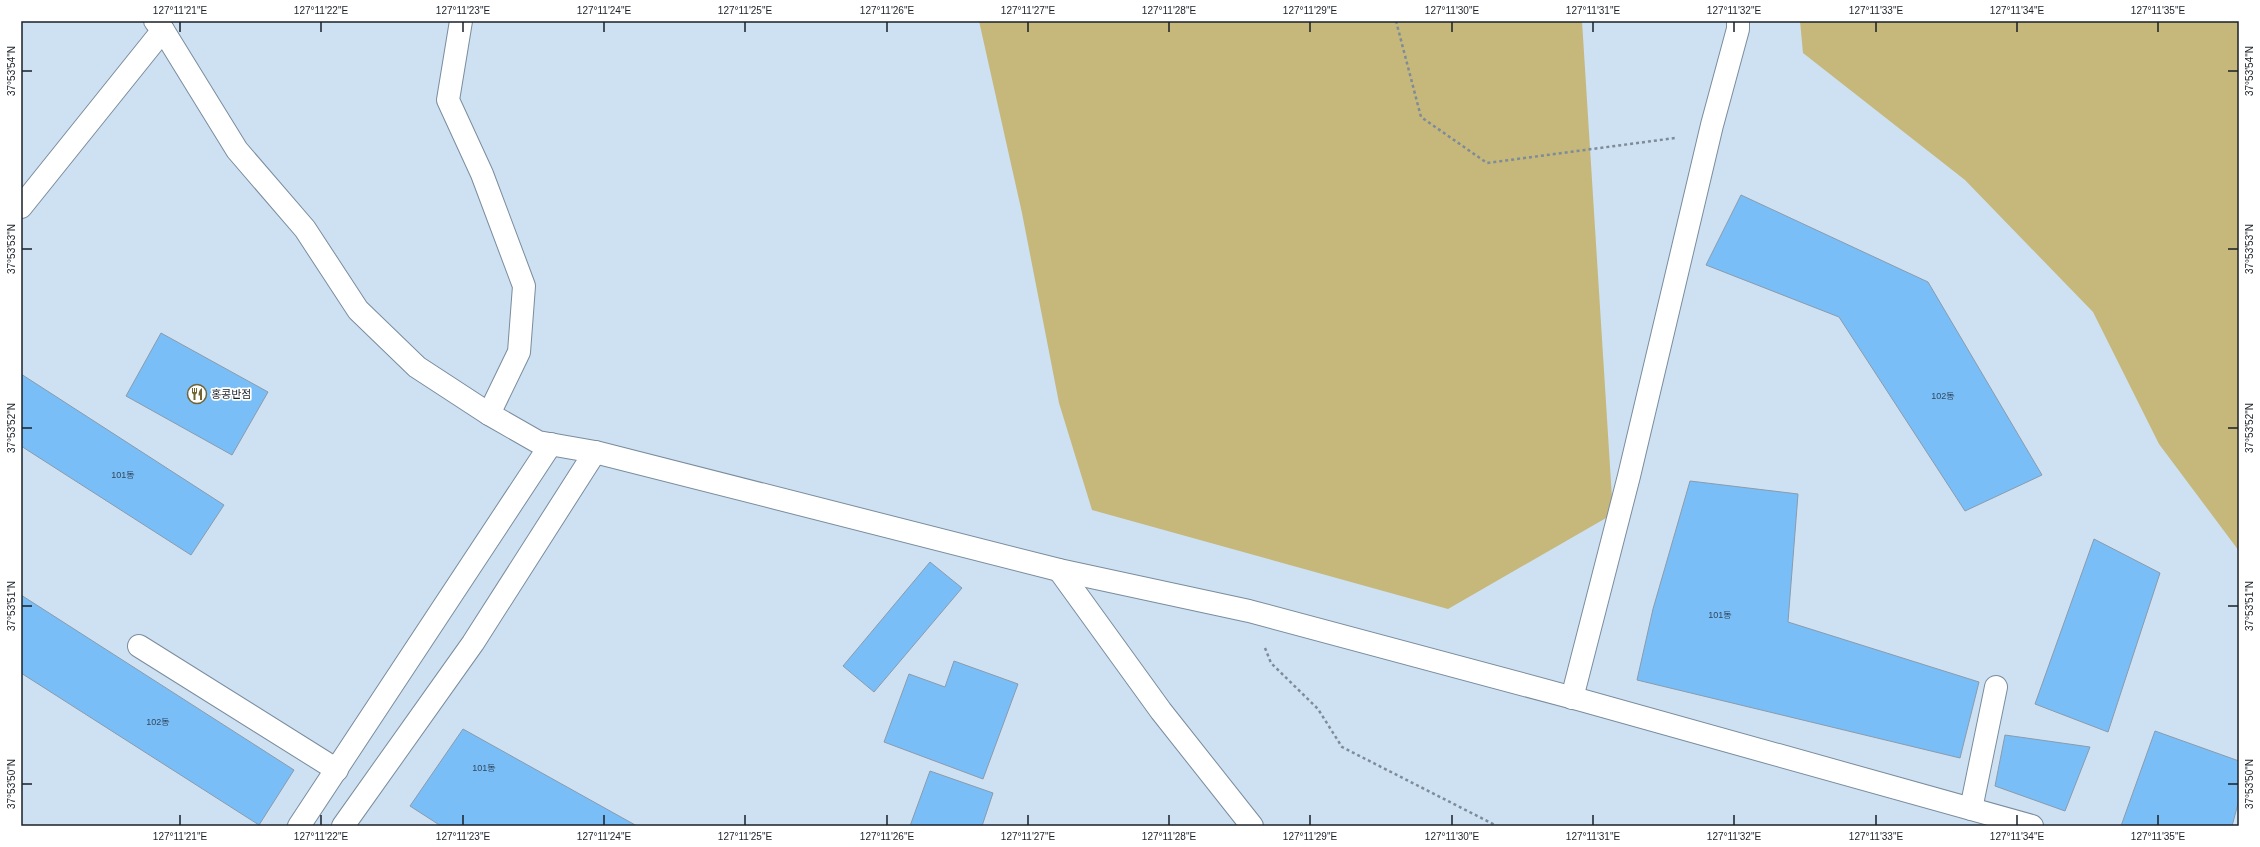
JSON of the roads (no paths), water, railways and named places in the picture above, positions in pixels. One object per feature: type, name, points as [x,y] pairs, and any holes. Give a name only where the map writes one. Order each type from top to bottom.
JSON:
[{"type":"street","points":[[461,21],[448,100],[482,174],[524,286],[519,352],[489,414]]},
{"type":"street","points":[[1572,698],[1629,476],[1710,133],[1738,29],[1738,21]]},
{"type":"street","points":[[21,207],[159,26],[237,150],[306,229],[358,310],[417,367],[489,414],[538,442],[595,452],[1059,570],[1250,610],[2032,826]]},
{"type":"street","points":[[299,826],[551,444]]},
{"type":"street","points":[[343,826],[473,643],[595,452]]},
{"type":"street","points":[[1059,570],[1162,711],[1252,826]]},
{"type":"street","points":[[139,646],[337,770]]},
{"type":"street","points":[[1971,809],[1996,687]]},
{"type":"place","name":"홍콩반점","points":[[197,394]]}]
